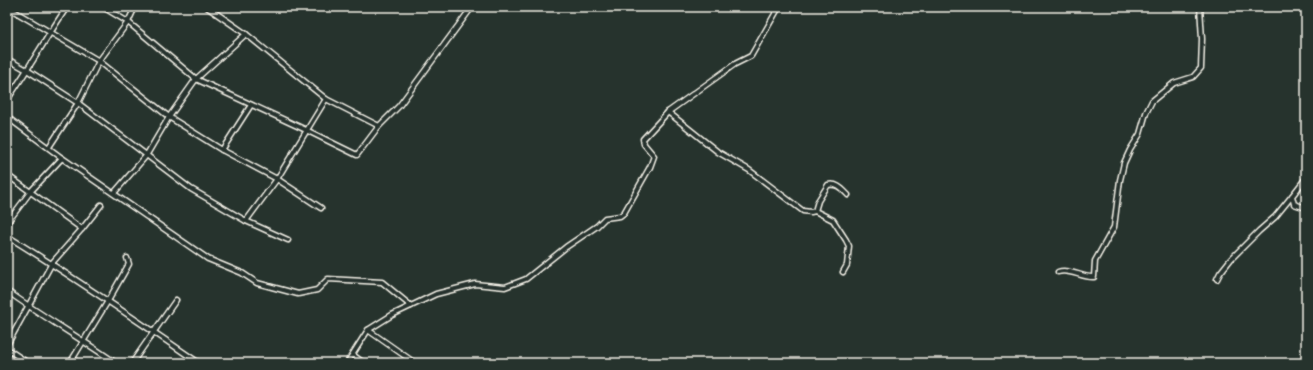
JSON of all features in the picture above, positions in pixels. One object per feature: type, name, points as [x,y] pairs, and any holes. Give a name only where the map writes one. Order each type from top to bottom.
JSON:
[{"type":"street","points":[[7,7],[99,61],[169,116],[222,150],[277,180],[321,208]]},
{"type":"street","points":[[7,100],[67,7]]},
{"type":"street","points":[[103,7],[128,22],[196,79],[357,155],[379,126],[399,106],[472,7]]},
{"type":"street","points":[[49,147],[78,103],[99,61],[128,22],[135,7]]},
{"type":"street","points":[[207,7],[246,34],[326,99],[379,126]]},
{"type":"street","points":[[347,363],[368,330],[392,315],[436,294],[475,284],[505,287],[526,279],[566,247],[598,226],[605,218],[620,216],[624,213],[650,167],[654,156],[644,144],[643,139],[668,112],[736,64],[751,56],[779,7]]},
{"type":"street","points":[[1058,272],[1063,270],[1087,278],[1094,277],[1095,261],[1114,227],[1120,180],[1124,163],[1140,134],[1152,101],[1174,83],[1193,77],[1200,68],[1202,40],[1200,7]]},
{"type":"street","points":[[114,193],[146,156],[169,116],[196,79],[246,34]]},
{"type":"street","points":[[7,59],[78,103],[191,189],[246,221],[288,240]]},
{"type":"street","points":[[246,221],[277,180],[326,99]]},
{"type":"street","points":[[222,150],[250,105]]},
{"type":"street","points":[[668,112],[718,152],[749,170],[803,211],[815,211],[832,220],[849,246],[847,265],[843,272]]},
{"type":"street","points":[[7,117],[62,158],[208,259],[242,273],[257,283],[298,294],[317,290],[328,279],[382,282],[411,306]]},
{"type":"street","points":[[7,223],[31,191],[62,158]]},
{"type":"street","points":[[7,174],[82,229]]},
{"type":"street","points":[[1217,279],[1231,259],[1258,231],[1274,218],[1306,178]]},
{"type":"street","points":[[815,211],[818,201],[828,185],[832,184],[838,186],[848,195]]},
{"type":"street","points":[[1292,196],[1294,204],[1306,208]]},
{"type":"street","points":[[7,345],[52,263],[82,229],[101,204]]},
{"type":"street","points":[[7,236],[52,263],[198,363]]},
{"type":"street","points":[[70,363],[129,264],[127,258]]},
{"type":"street","points":[[7,291],[29,307],[116,363]]},
{"type":"street","points":[[132,363],[176,300]]},
{"type":"street","points":[[368,330],[415,363]]},
{"type":"street","points":[[7,349],[28,363]]},
{"type":"street","points":[[353,355],[364,363]]}]
